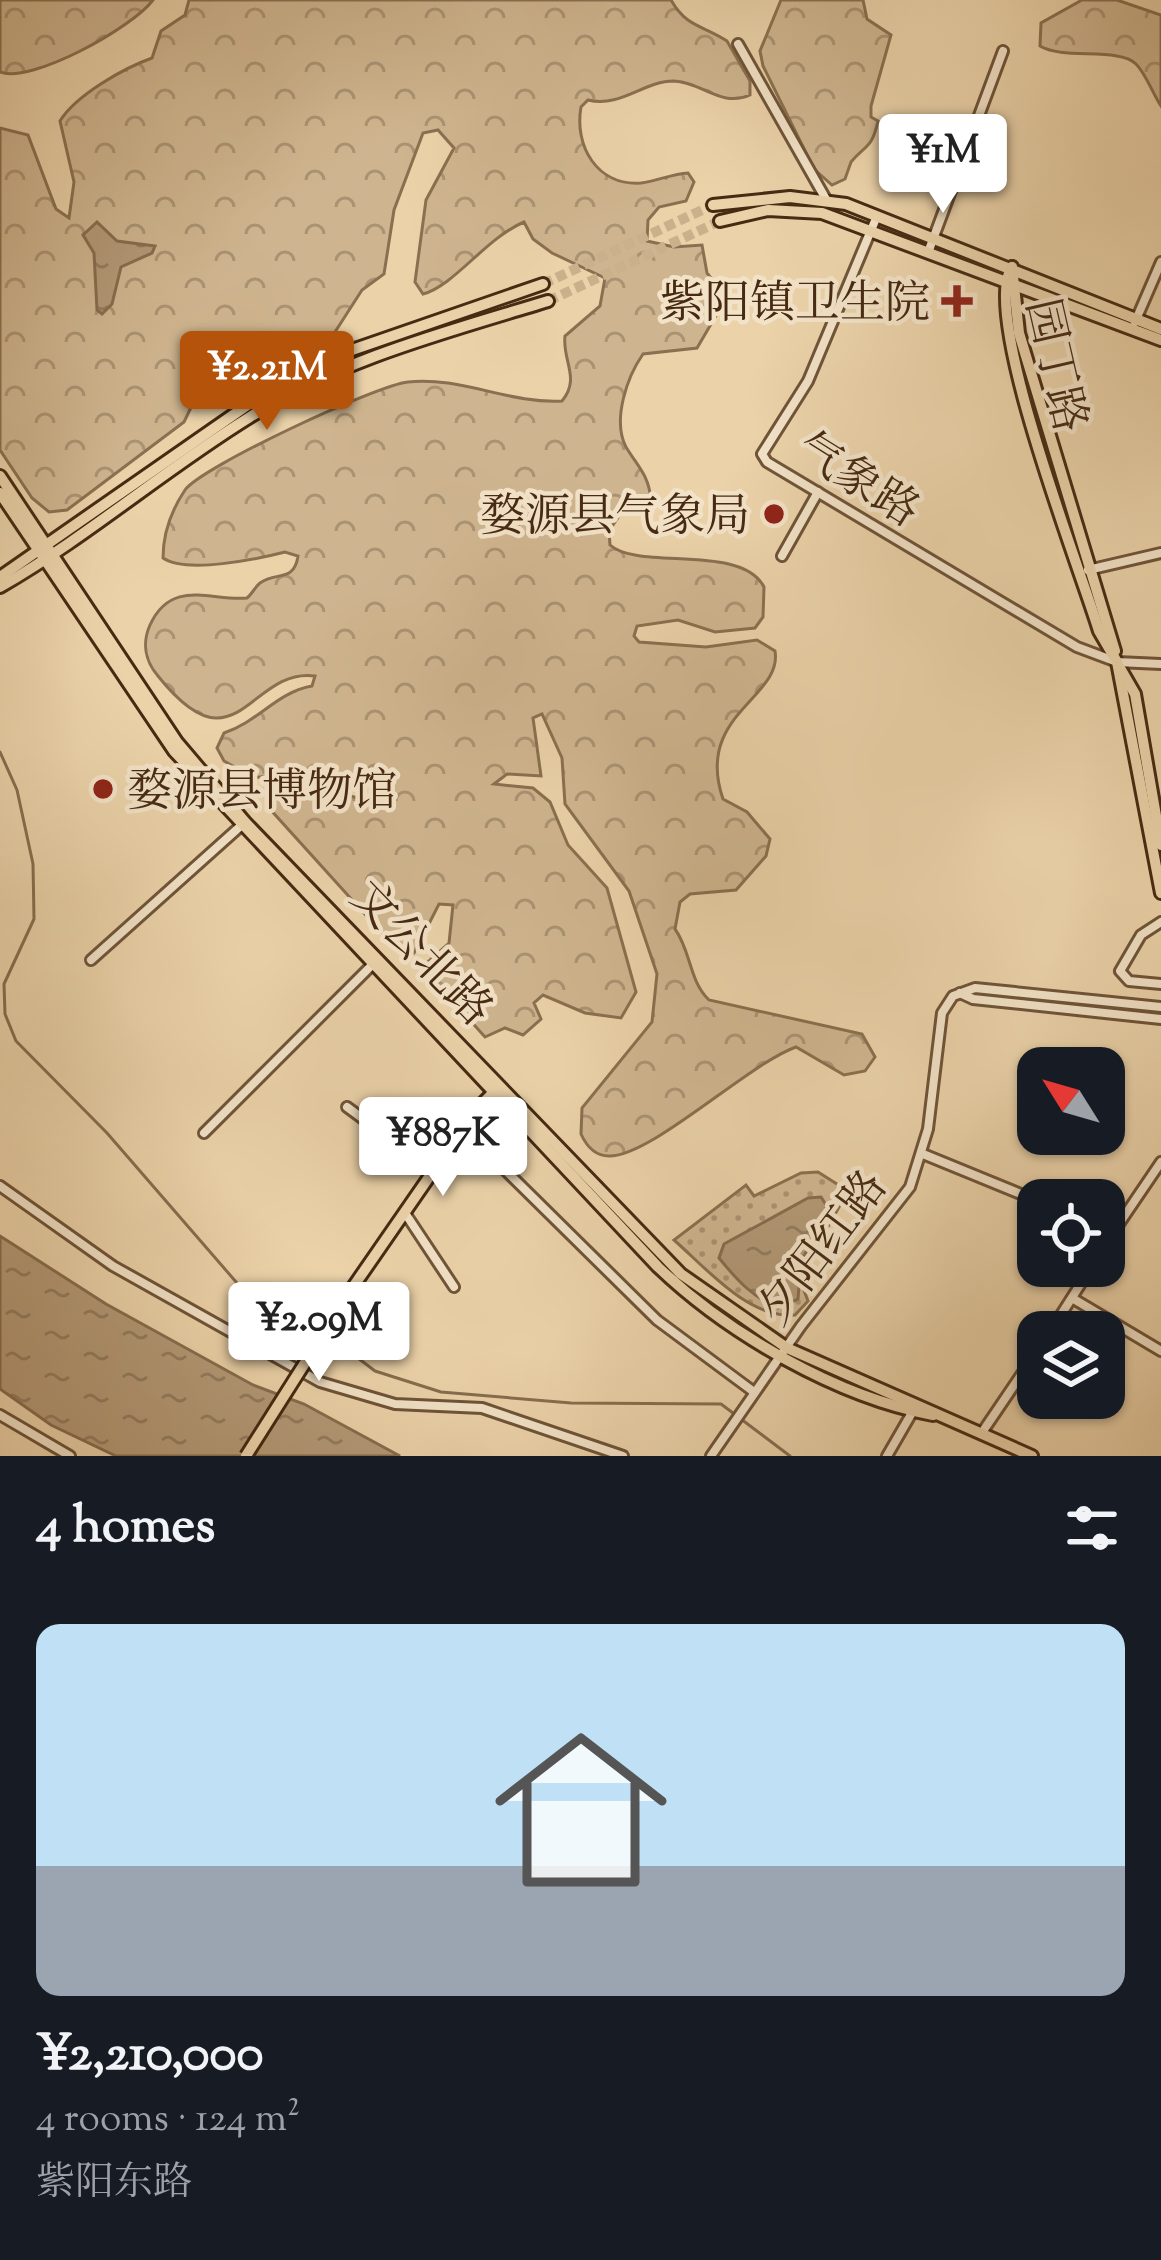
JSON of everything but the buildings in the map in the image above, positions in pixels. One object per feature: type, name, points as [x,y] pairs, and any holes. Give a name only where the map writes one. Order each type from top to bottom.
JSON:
[{"type":"main road","points":[[713,205],[790,197],[828,202],[1134,324],[1161,340]]},
{"type":"main road","points":[[720,221],[768,210],[875,222]]},
{"type":"main road","name":"园丁路","points":[[1010,276],[1007,333],[1085,571],[1099,631],[1135,694],[1161,845]]},
{"type":"main road","points":[[0,587],[197,435],[269,390],[349,351],[543,284]]},
{"type":"main road","points":[[0,577],[46,553],[250,416],[300,388],[389,350],[548,301]]},
{"type":"main road","points":[[1134,324],[1161,329]]},
{"type":"main road","name":"文公北路","points":[[0,476],[140,704],[243,824],[684,1293],[783,1353],[1032,1456]]},
{"type":"main road","name":"文公北路","points":[[0,494],[46,553]]},
{"type":"main road","name":"园丁路","points":[[1117,662],[1161,893]]},
{"type":"main road","points":[[246,1456],[404,1211],[496,1089]]},
{"type":"street","points":[[738,44],[828,202]]},
{"type":"street","points":[[931,244],[1003,51]]},
{"type":"street","name":"气象路","points":[[875,222],[808,381],[762,454],[1076,647],[1117,662],[1161,664]]},
{"type":"street","points":[[1134,324],[1161,262]]},
{"type":"street","points":[[782,556],[818,492]]},
{"type":"street","points":[[1085,571],[1161,554]]},
{"type":"street","points":[[92,960],[243,824]]},
{"type":"street","points":[[1161,922],[1141,934],[1120,971],[1130,981],[1161,984]]},
{"type":"street","points":[[205,1133],[375,962]]},
{"type":"street","points":[[958,992],[975,988],[1161,1006]]},
{"type":"street","points":[[958,992],[973,999],[1161,1019]]},
{"type":"street","name":"夕阳红路","points":[[711,1456],[754,1392],[902,1199],[923,1154],[942,1013],[958,992]]},
{"type":"street","points":[[347,1107],[435,1171]]},
{"type":"street","points":[[923,1154],[1017,1192]]},
{"type":"street","points":[[1125,1208],[1161,1162]]},
{"type":"street","points":[[502,1167],[641,1306],[754,1392]]},
{"type":"street","points":[[0,1186],[113,1266],[320,1382],[395,1404],[482,1408],[623,1456]]},
{"type":"street","points":[[404,1211],[454,1287]]},
{"type":"street","points":[[1064,1311],[1079,1287]]},
{"type":"street","points":[[1072,1298],[1161,1351]]},
{"type":"street","points":[[981,1436],[1017,1382]]},
{"type":"street","points":[[887,1456],[916,1406]]},
{"type":"street","points":[[0,1415],[70,1456]]},
{"type":"green space","points":[[0,0],[153,0],[125,25],[80,51],[15,74],[0,72]]},
{"type":"green space","points":[[189,0],[671,0],[689,21],[727,41],[750,81],[750,95],[721,97],[674,81],[622,98],[588,100],[581,107],[585,149],[612,178],[641,183],[688,173],[694,182],[686,201],[659,207],[648,220],[647,241],[674,247],[702,245],[707,273],[723,293],[721,307],[697,348],[643,354],[632,374],[620,424],[651,499],[627,504],[609,531],[610,545],[643,556],[734,566],[752,574],[764,587],[763,617],[755,628],[715,632],[678,620],[637,626],[634,636],[639,642],[706,647],[757,640],[775,651],[766,682],[729,727],[717,770],[723,799],[747,812],[770,839],[766,856],[736,890],[690,894],[680,902],[675,929],[709,1000],[862,1034],[875,1057],[865,1071],[844,1075],[796,1047],[752,1071],[649,1142],[609,1156],[595,1152],[581,1134],[582,1108],[652,1022],[657,974],[629,891],[565,804],[562,758],[542,714],[533,718],[541,776],[507,774],[494,784],[533,788],[550,802],[568,845],[607,888],[636,992],[621,1018],[585,1013],[543,995],[534,1003],[541,1019],[523,1035],[505,1028],[485,1037],[422,967],[449,943],[453,905],[439,904],[414,953],[401,954],[269,808],[273,792],[318,788],[370,801],[384,793],[383,786],[278,774],[254,778],[224,761],[217,748],[224,733],[288,694],[312,686],[315,676],[293,677],[225,717],[207,716],[185,704],[150,664],[146,645],[150,625],[170,601],[194,595],[247,598],[260,583],[288,573],[296,564],[298,556],[285,552],[205,565],[163,558],[172,514],[185,490],[198,479],[291,428],[408,382],[447,383],[542,401],[562,401],[567,393],[571,377],[565,336],[600,306],[605,278],[552,253],[533,239],[524,222],[435,289],[423,294],[415,282],[426,200],[454,148],[438,130],[423,133],[394,210],[384,274],[362,290],[326,346],[252,375],[232,366],[210,368],[184,422],[67,510],[49,512],[32,498],[0,450],[0,128],[28,135],[56,209],[69,218],[74,182],[60,121],[102,84],[152,58],[161,31],[185,15]]},
{"type":"green space","points":[[781,0],[863,0],[867,19],[891,35],[871,106],[871,117],[878,121],[873,137],[851,162],[845,179],[832,185],[814,169],[763,66],[760,51]]},
{"type":"green space","points":[[1082,0],[1117,0],[1161,15],[1161,106],[1140,68],[1128,59],[1040,46],[1041,23]]},
{"type":"green space","points":[[818,1172],[848,1191],[803,1271],[800,1280],[808,1301],[795,1315],[778,1314],[745,1301],[674,1240],[746,1185],[754,1196],[801,1173]]},
{"type":"water","points":[[97,222],[117,241],[155,246],[152,253],[121,267],[112,304],[102,314],[97,310],[94,253],[83,235]]},
{"type":"water","points":[[821,1197],[830,1211],[801,1261],[798,1299],[778,1308],[752,1293],[719,1258],[724,1244],[808,1198]]},
{"type":"water","points":[[0,1236],[106,1304],[253,1385],[304,1404],[400,1456],[116,1456],[51,1425],[0,1389]]},
{"type":"waterway","points":[[0,752],[17,790],[33,864],[34,919],[4,984],[5,1014],[16,1041],[107,1133],[237,1283],[322,1330]]},
{"type":"waterway","points":[[329,1336],[375,1371],[441,1392],[571,1403],[721,1404],[790,1456]]},
{"type":"tunnel","points":[[543,284],[713,205]]},
{"type":"tunnel","points":[[548,301],[720,221]]},
{"type":"place","name":"紫阳镇卫生院","points":[[957,301]]},
{"type":"place","name":"婺源县气象局","points":[[774,514]]},
{"type":"place","name":"婺源县博物馆","points":[[103,789]]}]
